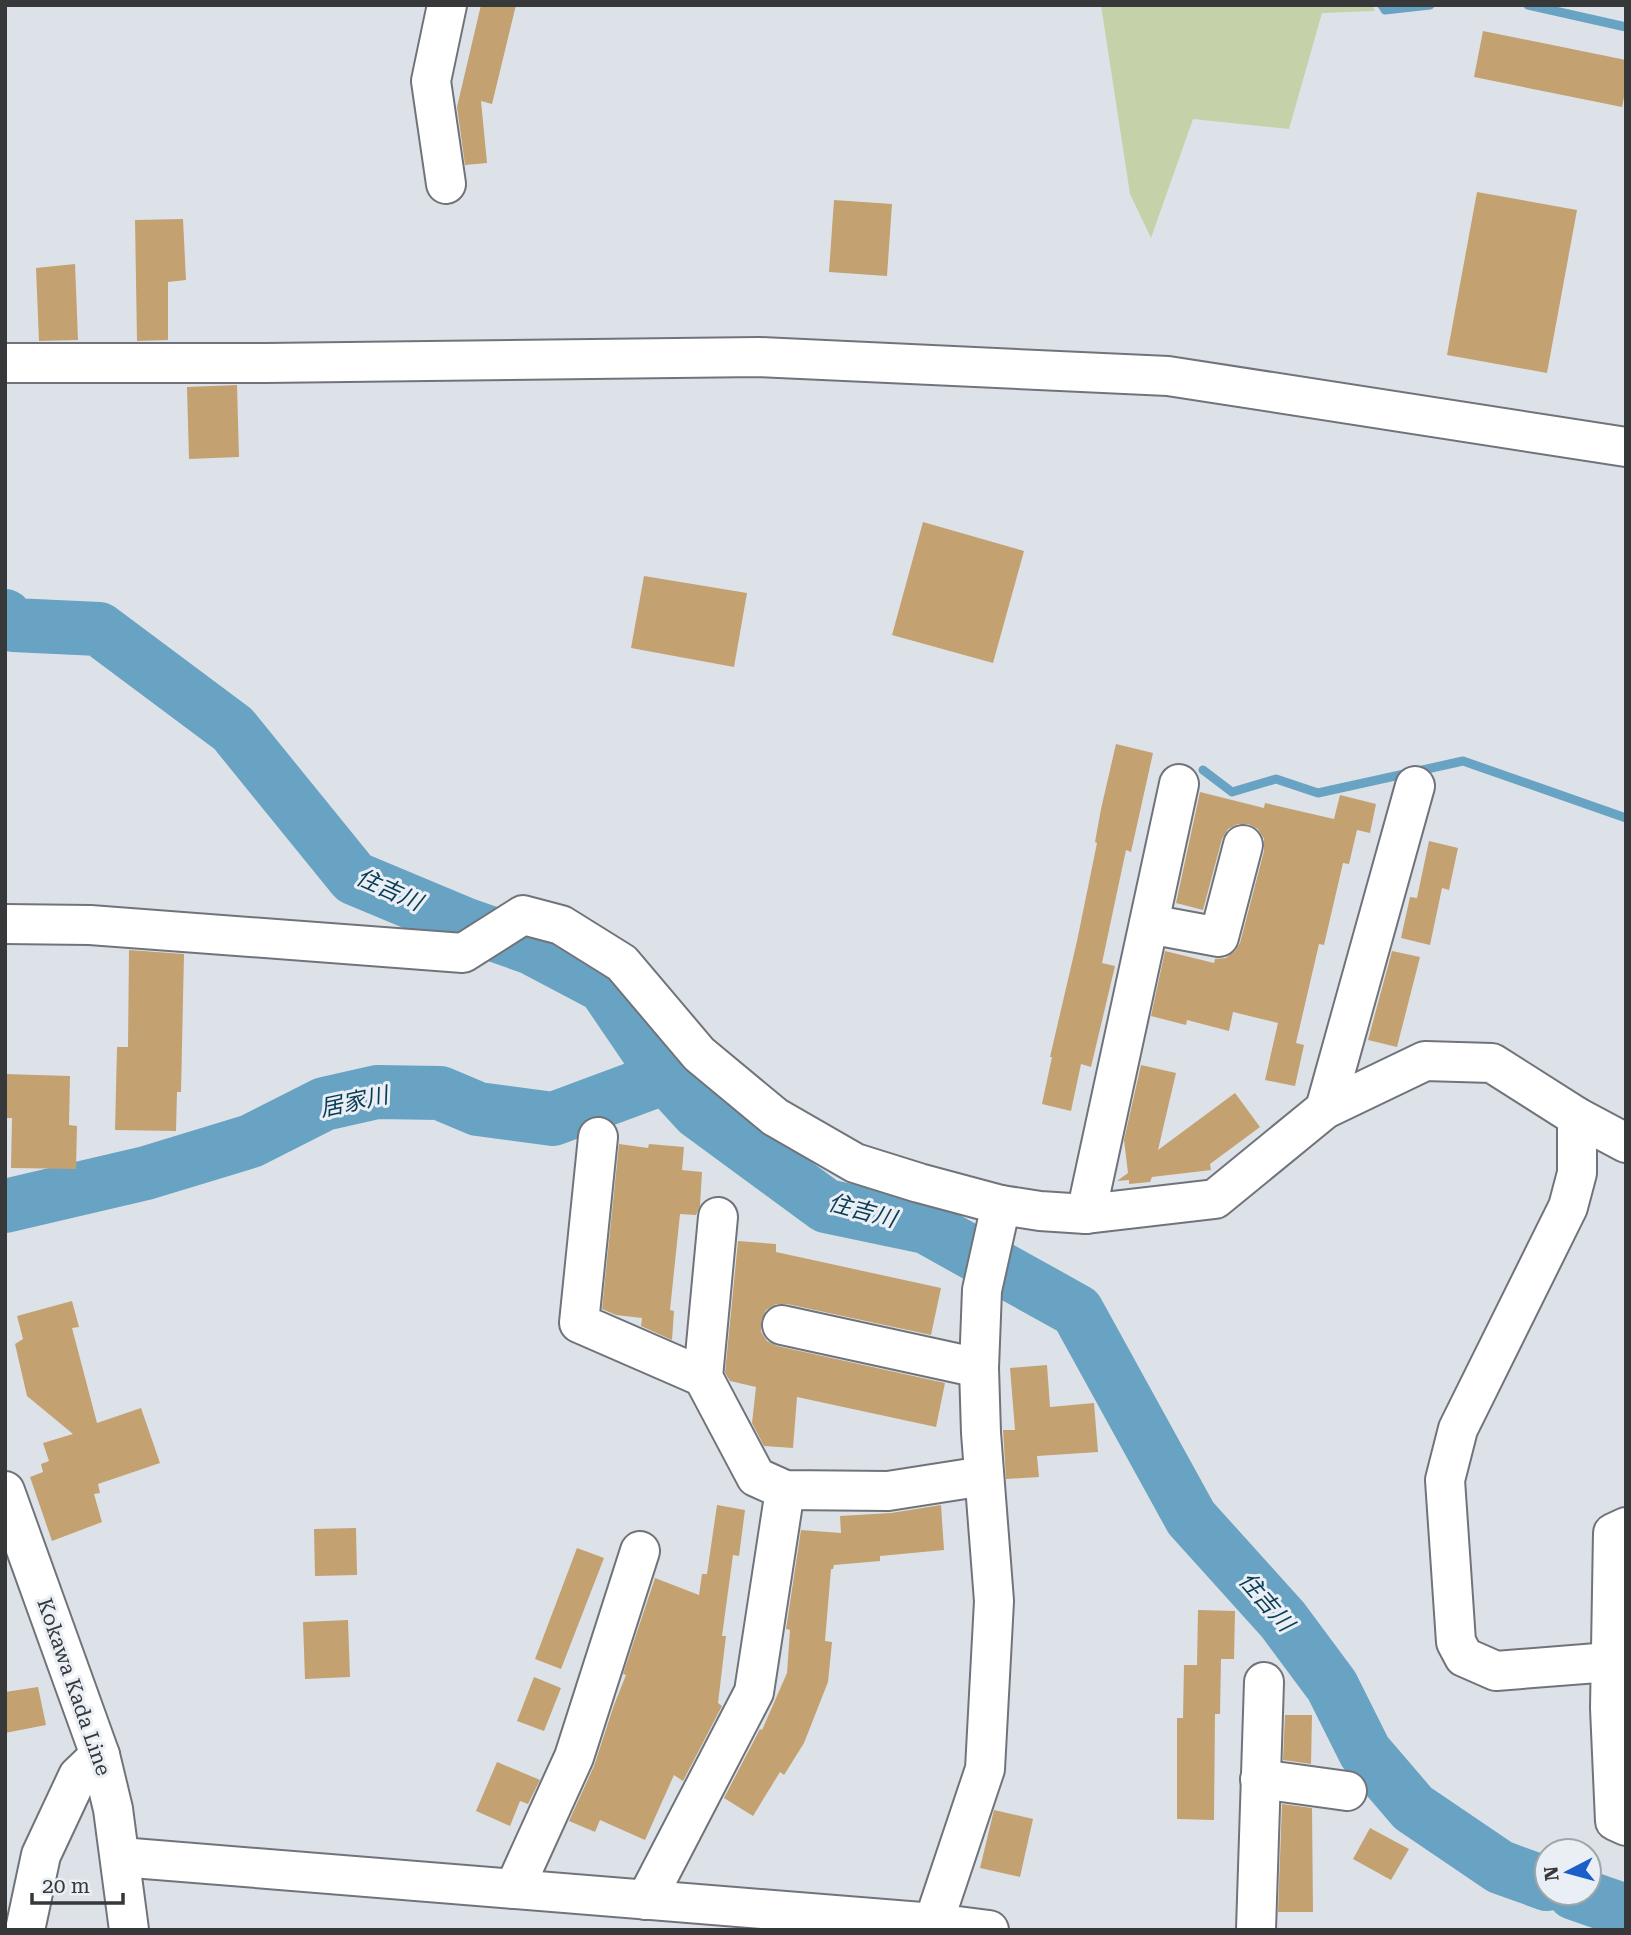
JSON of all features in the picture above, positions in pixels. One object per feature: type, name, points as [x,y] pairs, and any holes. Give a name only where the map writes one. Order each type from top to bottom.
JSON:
[{"type":"street","points":[[446,184],[431,81],[447,5]]},
{"type":"street","points":[[5,363],[759,357],[1168,376],[1626,447]]},
{"type":"street","points":[[1086,1214],[1180,784]]},
{"type":"street","points":[[1325,1109],[1415,786]]},
{"type":"street","points":[[1149,924],[1219,937],[1243,845]]},
{"type":"street","points":[[5,923],[90,925],[463,953],[523,915],[561,925],[622,963],[699,1054],[775,1118],[855,1163],[919,1183],[997,1221],[1040,1211],[1086,1214],[1215,1199],[1325,1109],[1424,1061],[1492,1063],[1577,1117],[1626,1143]]},
{"type":"street","points":[[1577,1117],[1577,1173],[1568,1207],[1458,1429],[1446,1480],[1456,1643],[1464,1657],[1496,1671],[1609,1662]]},
{"type":"street","points":[[598,1137],[579,1323],[703,1377]]},
{"type":"street","points":[[718,1217],[703,1377],[755,1477],[785,1490],[888,1491],[985,1476]]},
{"type":"street","points":[[932,1926],[985,1769],[994,1601],[979,1368],[982,1290],[997,1221]]},
{"type":"street","points":[[782,1325],[979,1368]]},
{"type":"street","points":[[646,1900],[754,1692],[785,1490]]},
{"type":"street","name":"Kokawa Kada Line","points":[[5,1491],[17,1558],[100,1755],[113,1809],[129,1930]]},
{"type":"street","points":[[1626,1527],[1613,1533],[1609,1662],[1615,1821],[1626,1826]]},
{"type":"street","points":[[514,1889],[574,1757],[640,1551]]},
{"type":"street","points":[[1256,1930],[1264,1682]]},
{"type":"street","points":[[25,1930],[41,1855],[78,1776],[100,1755]]},
{"type":"street","points":[[1260,1779],[1347,1791]]},
{"type":"street","points":[[120,1857],[989,1930]]},
{"type":"green space","points":[[1101,5],[1372,5],[1375,11],[1322,13],[1289,129],[1193,119],[1151,238],[1130,194]]},
{"type":"building","points":[[481,5],[516,5],[492,104],[481,101],[487,163],[465,165],[457,107]]},
{"type":"building","points":[[1483,31],[1626,60],[1626,87],[1622,107],[1474,77]]},
{"type":"building","points":[[1477,192],[1577,210],[1547,373],[1447,355]]},
{"type":"building","points":[[834,200],[892,204],[887,276],[829,272]]},
{"type":"building","points":[[183,219],[186,280],[168,282],[168,340],[137,341],[135,220]]},
{"type":"building","points":[[75,264],[78,340],[39,341],[36,268]]},
{"type":"building","points":[[237,385],[239,457],[189,459],[187,387]]},
{"type":"building","points":[[923,522],[1024,551],[993,663],[892,635]]},
{"type":"building","points":[[644,576],[747,593],[734,667],[631,648]]},
{"type":"building","points":[[1116,744],[1153,753],[1131,852],[1126,850],[1102,963],[1115,966],[1091,1067],[1081,1064],[1071,1111],[1042,1104]]},
{"type":"building","points":[[1200,792],[1264,808],[1265,803],[1334,819],[1340,795],[1376,804],[1370,833],[1357,830],[1349,864],[1343,863],[1324,945],[1319,944],[1296,1043],[1304,1045],[1295,1086],[1265,1080],[1278,1023],[1233,1012],[1229,1031],[1187,1020],[1186,1025],[1151,1016],[1165,951],[1214,963],[1215,959],[1226,958],[1235,951],[1240,943],[1264,851],[1264,839],[1258,829],[1248,824],[1238,824],[1228,829],[1222,839],[1203,910],[1176,903]]},
{"type":"building","points":[[1429,841],[1458,848],[1449,890],[1442,888],[1430,945],[1401,938],[1410,897],[1417,898]]},
{"type":"building","points":[[129,950],[184,954],[181,1092],[177,1092],[176,1131],[115,1130],[117,1047],[128,1047]]},
{"type":"building","points":[[1392,951],[1420,957],[1397,1047],[1368,1040]]},
{"type":"building","points":[[1141,1065],[1176,1073],[1158,1150],[1235,1093],[1260,1127],[1210,1164],[1211,1170],[1152,1177],[1150,1182],[1129,1184],[1129,1180],[1117,1181],[1128,1173],[1124,1140]]},
{"type":"building","points":[[5,1074],[70,1076],[69,1125],[77,1126],[76,1169],[11,1168],[12,1118],[5,1118]]},
{"type":"building","points":[[619,1144],[648,1148],[649,1144],[684,1147],[682,1170],[702,1172],[700,1206],[696,1215],[680,1214],[670,1310],[674,1311],[672,1340],[641,1326],[642,1318],[616,1315],[602,1309]]},
{"type":"building","points":[[738,1241],[776,1244],[776,1252],[941,1288],[931,1335],[787,1304],[776,1304],[766,1310],[761,1321],[761,1332],[767,1341],[777,1346],[945,1383],[936,1427],[797,1397],[793,1448],[764,1446],[752,1423],[756,1387],[730,1381],[725,1373]]},
{"type":"building","points":[[72,1301],[79,1327],[72,1328],[97,1423],[141,1408],[160,1463],[98,1484],[100,1493],[94,1494],[102,1522],[52,1541],[30,1477],[43,1472],[41,1464],[49,1461],[43,1443],[73,1434],[27,1396],[15,1344],[23,1339],[17,1316]]},
{"type":"building","points":[[1047,1365],[1050,1407],[1094,1403],[1098,1452],[1037,1456],[1039,1477],[1006,1479],[1003,1430],[1015,1430],[1010,1368]]},
{"type":"building","points":[[717,1505],[745,1510],[739,1556],[733,1555],[722,1636],[726,1636],[718,1703],[722,1706],[683,1781],[674,1775],[645,1840],[600,1820],[595,1832],[569,1821],[594,1766],[626,1675],[623,1674],[655,1578],[699,1595],[702,1574],[707,1574]]},
{"type":"building","points":[[941,1505],[944,1550],[880,1556],[880,1561],[834,1565],[831,1569],[825,1641],[832,1642],[828,1682],[804,1743],[784,1775],[780,1772],[753,1816],[724,1798],[760,1729],[762,1730],[787,1673],[790,1630],[786,1629],[801,1530],[841,1533],[840,1516],[891,1513]]},
{"type":"building","points":[[356,1528],[357,1575],[315,1576],[314,1529]]},
{"type":"building","points":[[577,1548],[604,1558],[561,1669],[535,1659]]},
{"type":"building","points":[[1198,1610],[1235,1611],[1234,1659],[1221,1659],[1220,1714],[1215,1714],[1214,1820],[1177,1819],[1177,1718],[1183,1718],[1184,1665],[1197,1665]]},
{"type":"building","points":[[348,1620],[350,1677],[305,1679],[303,1622]]},
{"type":"building","points":[[534,1677],[561,1688],[544,1731],[517,1721]]},
{"type":"building","points":[[38,1687],[46,1725],[5,1733],[5,1692]]},
{"type":"building","points":[[1285,1715],[1312,1715],[1311,1764],[1283,1760]]},
{"type":"building","points":[[497,1762],[540,1780],[528,1804],[520,1801],[510,1826],[476,1811]]},
{"type":"building","points":[[1282,1804],[1312,1808],[1313,1912],[1278,1912]]},
{"type":"building","points":[[994,1810],[1033,1819],[1020,1877],[980,1868]]},
{"type":"building","points":[[1370,1828],[1409,1849],[1391,1880],[1353,1859]]},
{"type":"waterway","points":[[1382,5],[1385,10],[1430,5]]},
{"type":"waterway","points":[[1528,5],[1626,27]]},
{"type":"waterway","name":"住吉川","points":[[5,616],[13,625],[99,629],[233,729],[354,878],[464,924],[532,948],[604,986],[666,1077],[698,1112],[826,1206],[926,1227],[1077,1311],[1191,1518],[1283,1620],[1332,1686],[1365,1752],[1413,1808],[1500,1867],[1533,1879]]},
{"type":"waterway","points":[[1203,770],[1232,792],[1276,779],[1318,793],[1463,761],[1626,818]]},
{"type":"waterway","name":"居家川","points":[[5,1206],[146,1173],[251,1141],[324,1104],[377,1092],[440,1093],[478,1109],[553,1119],[666,1077]]},
{"type":"waterway","name":"住吉川","points":[[1603,1903],[1626,1911]]}]
